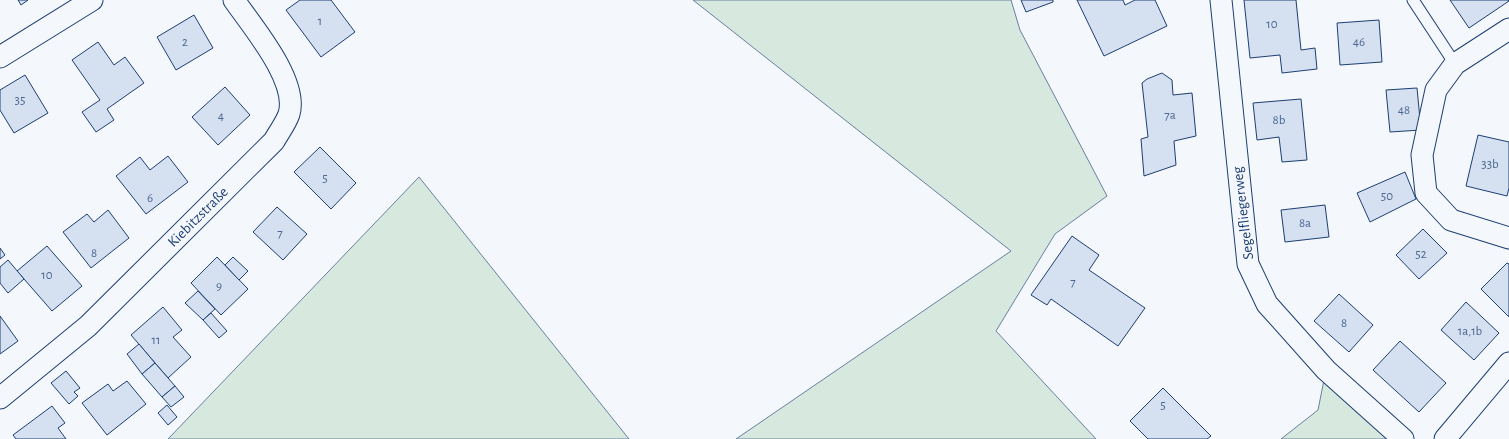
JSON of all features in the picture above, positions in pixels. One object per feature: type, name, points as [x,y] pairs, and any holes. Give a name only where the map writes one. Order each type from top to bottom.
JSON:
[{"type":"street","points":[[0,57],[92,0]]},
{"type":"street","name":"Kiebitzstraße","points":[[0,398],[88,326],[274,141],[289,113],[290,90],[280,67],[234,0]]},
{"type":"street","name":"Segelfliegerweg","points":[[1221,0],[1248,264],[1267,304],[1326,370],[1403,439]]},
{"type":"street","points":[[1509,29],[1455,64],[1436,90],[1422,155],[1426,193],[1450,220],[1509,238]]},
{"type":"street","points":[[1445,439],[1509,363]]},
{"type":"lane","points":[[1413,0],[1455,64]]},
{"type":"shaded area","points":[[693,0],[1011,0],[1020,30],[1107,196],[1055,234],[996,331],[1096,439],[736,439],[1011,251]]},
{"type":"shaded area","points":[[419,177],[629,439],[168,439]]},
{"type":"shaded area","points":[[1326,370],[1403,439],[1281,439],[1318,410]]},
{"type":"building","points":[[18,0],[28,0],[21,5]]},
{"type":"building","points":[[300,0],[331,0],[355,32],[321,57],[286,10]]},
{"type":"building","points":[[1021,0],[1053,0],[1053,2],[1026,12]]},
{"type":"building","points":[[1077,0],[1123,0],[1125,5],[1135,0],[1155,0],[1167,26],[1104,56]]},
{"type":"building","points":[[1244,0],[1296,0],[1301,50],[1315,48],[1317,69],[1282,73],[1280,55],[1250,58]]},
{"type":"building","points":[[1450,0],[1508,0],[1509,1],[1469,28]]},
{"type":"building","points":[[194,15],[213,48],[176,70],[157,37]]},
{"type":"building","points":[[1379,20],[1382,62],[1340,65],[1337,23]]},
{"type":"building","points":[[98,42],[114,65],[125,57],[144,83],[107,109],[114,120],[96,132],[82,112],[100,100],[72,60]]},
{"type":"building","points":[[1162,73],[1172,80],[1173,95],[1192,93],[1196,136],[1174,141],[1176,165],[1144,176],[1141,139],[1148,137],[1142,83],[1147,79]]},
{"type":"building","points":[[25,75],[48,113],[14,133],[0,110],[0,90]]},
{"type":"building","points":[[225,87],[250,115],[218,145],[192,117]]},
{"type":"building","points":[[1417,88],[1421,130],[1390,132],[1386,90]]},
{"type":"building","points":[[1301,99],[1307,160],[1282,162],[1279,137],[1257,140],[1253,103]]},
{"type":"building","points":[[1478,135],[1509,142],[1509,188],[1507,196],[1466,186]]},
{"type":"building","points":[[320,147],[356,183],[331,209],[294,172]]},
{"type":"building","points":[[168,156],[188,182],[146,214],[116,176],[140,157],[150,170]]},
{"type":"building","points":[[1405,172],[1416,199],[1370,222],[1357,193]]},
{"type":"building","points":[[1325,205],[1329,237],[1285,242],[1281,210]]},
{"type":"building","points":[[277,207],[307,234],[283,260],[253,232]]},
{"type":"building","points":[[108,210],[129,238],[91,268],[63,232],[87,214],[94,222]]},
{"type":"building","points":[[1423,229],[1447,253],[1419,279],[1396,255]]},
{"type":"building","points":[[1072,236],[1099,255],[1089,270],[1145,308],[1118,346],[1051,299],[1047,305],[1031,295]]},
{"type":"building","points":[[47,246],[82,286],[52,311],[17,271]]},
{"type":"building","points":[[0,248],[5,255],[0,259]]},
{"type":"building","points":[[217,257],[248,289],[221,315],[191,283]]},
{"type":"building","points":[[233,257],[248,271],[239,280],[225,265]]},
{"type":"building","points":[[8,260],[24,279],[8,293],[0,283],[0,267]]},
{"type":"building","points":[[1507,263],[1509,264],[1509,317],[1481,289]]},
{"type":"building","points":[[198,291],[215,309],[203,320],[185,303]]},
{"type":"building","points":[[1339,294],[1373,325],[1349,352],[1314,321]]},
{"type":"building","points":[[1466,302],[1499,333],[1474,360],[1441,330]]},
{"type":"building","points":[[163,307],[182,330],[173,337],[191,357],[168,378],[131,335]]},
{"type":"building","points":[[211,313],[227,331],[219,338],[203,320]]},
{"type":"building","points":[[0,316],[18,341],[0,354]]},
{"type":"building","points":[[1400,341],[1446,383],[1419,412],[1373,370]]},
{"type":"building","points":[[139,344],[155,363],[142,374],[127,354]]},
{"type":"building","points":[[155,363],[175,386],[162,397],[142,374]]},
{"type":"building","points":[[66,371],[80,388],[74,392],[78,396],[69,404],[51,383]]},
{"type":"building","points":[[127,381],[146,404],[107,435],[82,403],[108,384],[113,391]]},
{"type":"building","points":[[175,386],[184,397],[171,407],[162,397]]},
{"type":"building","points":[[1163,388],[1211,436],[1207,439],[1148,439],[1130,421]]},
{"type":"building","points":[[167,405],[177,417],[168,425],[158,413]]},
{"type":"building","points":[[52,406],[65,423],[58,428],[66,439],[16,439],[13,435]]}]
